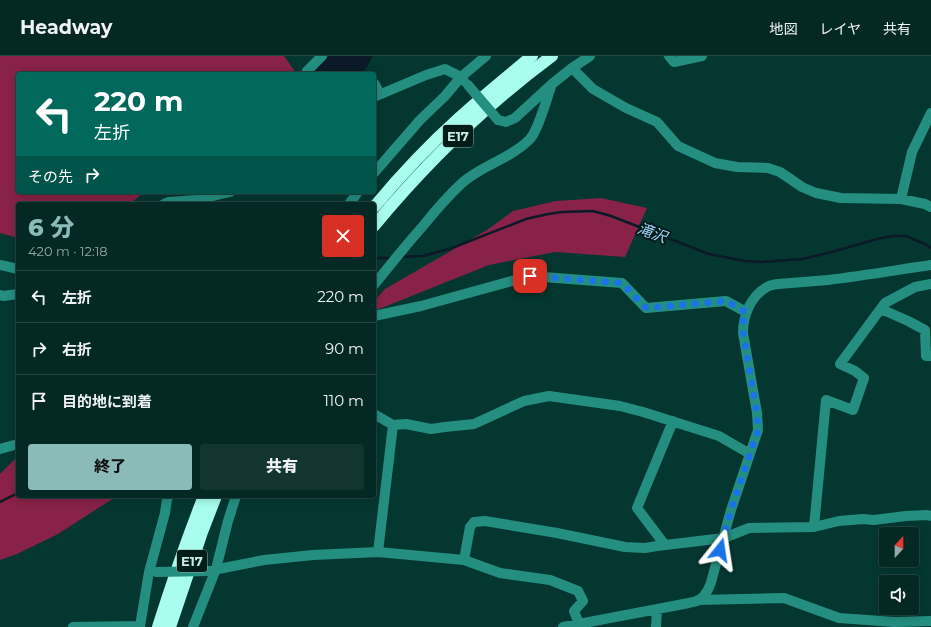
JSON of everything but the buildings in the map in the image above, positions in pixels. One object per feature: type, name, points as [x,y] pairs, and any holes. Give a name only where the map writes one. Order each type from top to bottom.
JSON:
[{"type":"highway","name":"E17","points":[[376,205],[422,153],[495,86],[532,56]]},
{"type":"highway","name":"E17","points":[[376,224],[426,167],[467,127],[504,94],[552,56]]},
{"type":"highway","name":"E17","points":[[158,627],[183,552],[203,498]]},
{"type":"highway","name":"E17","points":[[170,627],[202,532],[215,498]]},
{"type":"street","points":[[307,72],[322,56]]},
{"type":"street","points":[[376,171],[420,120],[445,96],[465,81],[486,56]]},
{"type":"street","points":[[377,96],[426,75],[445,69],[465,81],[498,120],[506,122],[515,118],[552,84],[590,56]]},
{"type":"street","points":[[669,56],[674,62],[702,56]]},
{"type":"street","points":[[572,68],[593,89],[626,108],[657,122],[678,146],[715,163],[737,167],[768,168],[780,172],[802,187],[816,193],[841,198],[901,199],[925,204],[931,207]]},
{"type":"street","points":[[376,282],[462,182],[514,152],[529,140],[539,120],[552,84]]},
{"type":"street","points":[[901,199],[912,152],[931,113]]},
{"type":"street","points":[[169,202],[196,200],[222,194]]},
{"type":"street","points":[[0,265],[16,269]]},
{"type":"street","points":[[698,600],[705,593],[710,584],[731,510],[758,430],[757,414],[743,333],[743,322],[746,312],[756,296],[769,286],[779,284],[830,280],[931,265]]},
{"type":"street","points":[[376,316],[421,306],[530,276],[622,283],[646,308],[726,301],[746,312]]},
{"type":"street","points":[[814,527],[826,400],[853,410],[864,378],[856,371],[840,364],[885,303],[915,287],[931,284]]},
{"type":"street","points":[[0,295],[16,294]]},
{"type":"street","points":[[881,309],[925,330],[926,356],[931,356]]},
{"type":"street","points":[[376,415],[393,425],[406,424],[431,428],[474,424],[524,401],[549,396],[620,406],[673,421],[719,436],[750,454]]},
{"type":"street","points":[[665,545],[637,508],[673,421]]},
{"type":"street","points":[[378,552],[393,425]]},
{"type":"street","points":[[0,449],[16,445]]},
{"type":"street","points":[[73,627],[140,626],[166,513],[168,498]]},
{"type":"street","points":[[193,627],[235,498]]},
{"type":"street","points":[[464,560],[470,527],[474,522],[485,521],[557,533],[625,547],[645,548],[724,538],[748,528],[814,527],[839,521],[862,519],[874,520],[906,516],[931,516]]},
{"type":"street","points":[[152,572],[212,570],[264,560],[378,552],[464,560],[500,573],[550,580],[578,591],[583,601],[574,611],[579,624]]},
{"type":"street","points":[[563,627],[658,610],[698,600],[784,598],[839,618],[884,624],[895,622],[931,621]]},
{"type":"street","points":[[656,627],[658,610]]},
{"type":"shaded area","points":[[0,56],[284,56],[296,72],[16,72],[16,194],[142,194],[132,202],[16,202],[16,237],[0,233]]},
{"type":"shaded area","points":[[601,198],[647,208],[625,257],[555,252],[489,265],[376,310],[376,299],[385,289],[487,230],[513,211],[556,201]]},
{"type":"shaded area","points":[[16,458],[16,498],[114,498],[58,534],[17,554],[0,560],[0,474]]},
{"type":"water","points":[[330,56],[373,56],[362,72],[315,72],[319,63]]},
{"type":"waterway","name":"滝沢","points":[[400,257],[423,256],[452,248],[526,219],[562,212],[593,211],[611,216],[709,254],[745,261],[761,262],[802,259],[892,236],[906,236],[931,248]]},
{"type":"waterway","name":"滝沢","points":[[376,258],[393,258]]},
{"type":"waterway","name":"滝沢","points":[[0,502],[16,494]]},
{"type":"route","points":[[530,276],[622,283],[646,308],[726,301],[746,312],[743,322],[743,333],[757,414],[758,430],[731,510],[720,550]]}]
